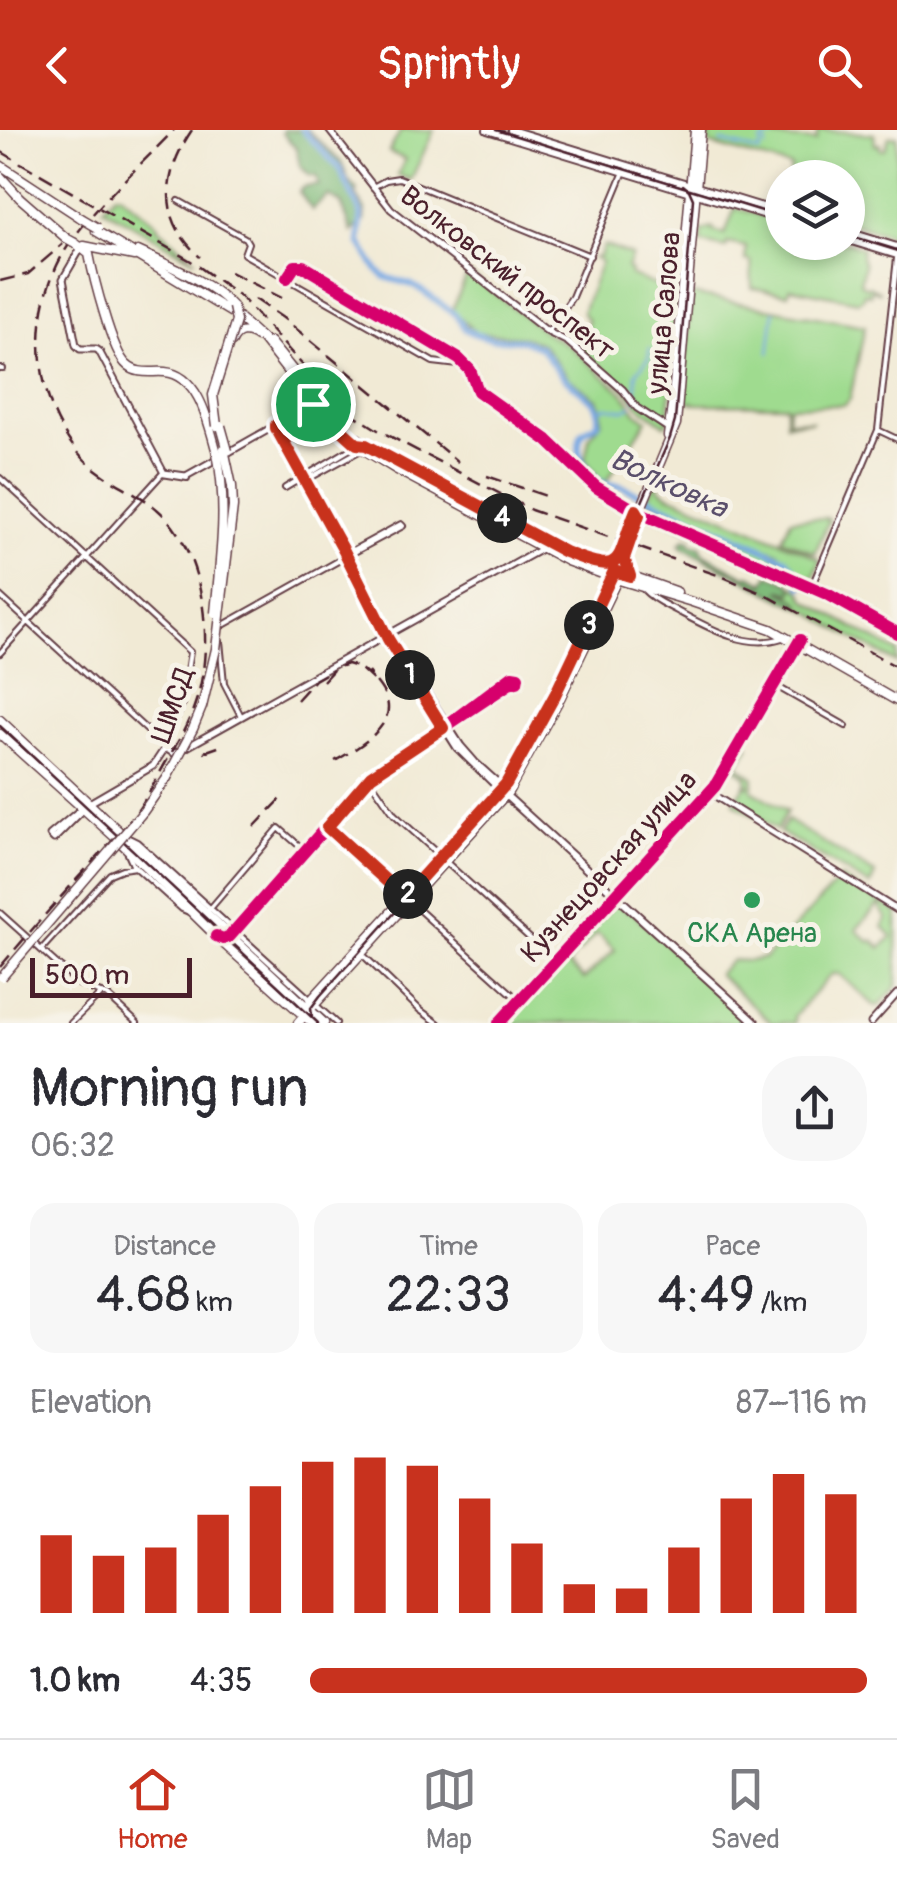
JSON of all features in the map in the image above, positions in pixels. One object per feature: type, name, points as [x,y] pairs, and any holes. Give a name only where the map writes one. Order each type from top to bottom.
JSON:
[{"type":"main road","points":[[487,130],[693,189]]},
{"type":"main road","points":[[511,130],[765,211]]},
{"type":"main road","name":"улица Салова","points":[[376,933],[505,792],[560,698],[615,575],[672,429],[698,132]]},
{"type":"main road","points":[[0,170],[230,310],[268,346],[315,404],[359,444],[575,560],[615,575],[630,576],[798,642]]},
{"type":"main road","points":[[0,170],[20,198],[76,245],[133,256],[156,267]]},
{"type":"main road","points":[[97,229],[212,291],[235,310],[213,396],[219,426]]},
{"type":"main road","points":[[865,240],[897,247]]},
{"type":"main road","points":[[865,243],[897,257]]},
{"type":"main road","name":"ШМСД","points":[[1,978],[151,800],[180,754],[201,706],[210,667],[224,508],[217,454],[205,415],[193,390],[182,378],[172,373],[138,372],[120,357],[89,254],[76,245]]},
{"type":"main road","points":[[138,250],[246,318],[272,344],[315,404]]},
{"type":"main road","points":[[219,426],[217,389],[234,337],[249,332],[268,346]]},
{"type":"main road","name":"ШМСД","points":[[1,978],[144,812],[193,730],[216,648],[233,507],[219,426]]},
{"type":"main road","points":[[503,523],[543,548],[641,586],[766,622],[897,698]]},
{"type":"main road","points":[[599,566],[622,557],[630,576]]},
{"type":"main road","points":[[0,720],[81,807],[123,834],[208,911],[306,1013]]},
{"type":"main road","points":[[4,740],[128,849],[216,936],[306,1013],[324,1023]]},
{"type":"main road","points":[[505,792],[759,1023]]},
{"type":"main road","points":[[306,1013],[376,933]]},
{"type":"main road","points":[[306,1013],[376,933]]},
{"type":"street","name":"Волковский проспект","points":[[329,130],[391,210],[548,332],[568,342],[623,390],[637,408],[672,429]]},
{"type":"street","points":[[548,332],[570,301],[624,172]]},
{"type":"street","points":[[373,187],[399,178],[590,256]]},
{"type":"street","points":[[179,201],[246,238],[244,254],[436,363],[467,366]]},
{"type":"street","points":[[76,245],[63,279],[75,344],[80,349],[100,352],[164,473]]},
{"type":"street","points":[[880,430],[897,257]]},
{"type":"street","points":[[288,278],[295,266],[304,266],[467,366],[478,391],[551,444],[592,484],[638,512],[809,587],[897,635]]},
{"type":"street","points":[[809,587],[880,430],[897,278]]},
{"type":"street","points":[[164,473],[188,475],[315,404]]},
{"type":"street","points":[[277,427],[388,634],[445,726],[457,744],[505,792]]},
{"type":"street","points":[[880,430],[897,438]]},
{"type":"street","points":[[285,488],[359,444]]},
{"type":"street","points":[[0,652],[164,473]]},
{"type":"street","points":[[0,478],[190,652],[181,708],[152,767],[81,807],[50,835],[54,839],[81,807]]},
{"type":"street","points":[[241,716],[224,683],[220,627],[401,524],[402,526],[348,555]]},
{"type":"street","points":[[388,634],[532,551],[531,542]]},
{"type":"street","points":[[0,596],[173,753],[543,548]]},
{"type":"street","points":[[641,586],[650,596],[728,635],[764,642],[784,636]]},
{"type":"street","name":"Кузнецовская улица","points":[[501,1023],[712,793],[798,642]]},
{"type":"street","points":[[216,936],[223,939],[232,934],[369,778],[516,682],[518,677],[512,676],[445,726]]},
{"type":"street","points":[[774,685],[846,726]]},
{"type":"street","points":[[369,778],[394,814],[556,962]]},
{"type":"street","points":[[712,793],[897,908]]},
{"type":"street","points":[[327,827],[520,1002]]},
{"type":"street","points":[[208,911],[280,828],[305,851]]},
{"type":"street","points":[[128,849],[132,866],[193,914]]},
{"type":"street","points":[[41,950],[106,878],[132,866]]},
{"type":"street","points":[[0,913],[79,984],[108,996],[137,1023]]},
{"type":"street","points":[[361,954],[438,1023]]},
{"type":"street","points":[[72,1023],[102,994]]},
{"type":"street","points":[[870,1023],[897,994]]},
{"type":"street","points":[[306,1013],[336,1023]]},
{"type":"green space","points":[[283,130],[307,130],[341,162],[365,210],[364,221],[352,232],[341,203],[328,196],[312,210],[299,192],[304,187],[319,185],[316,176],[310,176],[300,166],[296,148]]},
{"type":"green space","points":[[401,130],[434,130],[411,180],[398,175],[405,159],[389,152]]},
{"type":"green space","points":[[710,130],[775,131],[776,138],[816,141],[818,130],[874,134],[875,145],[880,144],[880,149],[885,149],[889,137],[897,136],[897,237],[865,227],[865,160],[766,160],[709,144]]},
{"type":"green space","points":[[116,193],[158,225],[195,260],[103,208]]},
{"type":"green space","points":[[735,208],[765,216],[765,260],[862,260],[860,283],[881,292],[871,290],[870,295],[864,293],[858,301],[790,288],[788,294],[752,288],[746,247],[701,243],[702,231],[713,228],[725,234]]},
{"type":"green space","points":[[604,245],[632,256],[627,269],[630,275],[679,295],[665,425],[639,406],[627,390],[573,343],[583,340],[588,321],[582,312],[601,262],[594,258],[599,257]]},
{"type":"green space","points":[[468,273],[546,333],[568,345],[624,394],[647,420],[606,482],[599,479],[585,459],[589,438],[602,421],[597,399],[568,378],[542,344],[523,337],[476,333],[452,310]]},
{"type":"green space","points":[[691,294],[865,326],[850,399],[845,405],[789,406],[788,420],[813,421],[786,423],[786,405],[697,404],[682,399]]},
{"type":"green space","points":[[660,471],[663,475],[658,487],[667,494],[819,559],[812,581],[808,576],[805,581],[800,579],[792,563],[778,552],[649,497]]},
{"type":"green space","points":[[647,502],[767,552],[790,566],[797,578],[646,511]]},
{"type":"green space","points":[[828,518],[815,553],[782,539],[791,519]]},
{"type":"green space","points":[[685,539],[700,546],[704,554],[764,584],[769,574],[790,583],[792,593],[781,591],[801,605],[683,548],[680,544]]},
{"type":"green space","points":[[749,575],[788,595],[793,586],[800,589],[807,601],[897,652],[897,663],[820,617],[747,581]]},
{"type":"green space","points":[[746,742],[749,746],[738,766],[754,778],[752,790],[787,811],[777,830],[734,803],[745,785],[749,785],[747,777],[733,766]]},
{"type":"green space","points":[[787,820],[875,874],[870,886],[780,832]]},
{"type":"green space","points":[[841,878],[881,902],[856,930],[870,942],[873,940],[881,948],[892,936],[883,927],[887,918],[879,907],[883,903],[897,912],[897,986],[879,1006],[839,974],[832,974],[794,1016],[795,1023],[772,1023],[718,974],[732,960],[765,958]]},
{"type":"green space","points":[[615,903],[629,909],[750,1023],[505,1023],[570,952],[574,957],[568,965],[584,979],[615,950],[597,933],[578,953],[572,950]]},
{"type":"waterway","name":"Волковка","points":[[302,130],[339,168],[361,213],[360,243],[378,271],[424,292],[475,334],[522,340],[540,347],[562,376],[595,403],[598,423],[583,433],[579,445],[581,459],[593,477],[786,559],[802,586]]},
{"type":"waterway","points":[[766,137],[773,138]]},
{"type":"waterway","points":[[766,140],[766,148]]},
{"type":"waterway","points":[[721,142],[760,152],[762,141]]},
{"type":"waterway","points":[[769,353],[774,311]]},
{"type":"waterway","points":[[636,400],[636,373],[648,359],[650,348]]},
{"type":"waterway","points":[[598,410],[625,410],[631,406]]},
{"type":"waterway","points":[[525,422],[547,438]]},
{"type":"tram line","points":[[496,130],[765,212]]},
{"type":"tram line","points":[[312,1017],[311,1008],[320,996],[511,783],[613,582],[675,421],[693,199],[683,185]]},
{"type":"tram line","points":[[865,240],[897,250]]},
{"type":"tram line","points":[[0,726],[318,1023]]},
{"type":"railway","points":[[0,967],[139,808],[187,725],[202,678],[202,600],[186,549],[158,510],[92,467],[67,438],[45,387],[41,360],[44,305],[63,254],[100,206],[174,130]]},
{"type":"railway","points":[[192,130],[175,163],[169,196],[177,227],[200,257]]},
{"type":"railway","points":[[0,151],[191,261],[241,297],[327,392],[378,430],[531,510],[766,595],[897,667]]},
{"type":"railway","points":[[0,281],[28,274],[63,244]]},
{"type":"railway","points":[[230,272],[282,298]]},
{"type":"railway","points":[[255,299],[458,462]]},
{"type":"railway","points":[[487,476],[546,496]]},
{"type":"railway","points":[[323,681],[334,669],[347,664],[360,668],[375,682]]},
{"type":"railway","points":[[297,700],[315,680],[329,672]]},
{"type":"railway","points":[[335,761],[371,737],[385,720],[386,697],[368,672]]},
{"type":"railway","points":[[204,752],[221,746]]},
{"type":"railway","points":[[254,827],[282,798]]},
{"type":"cycle path","points":[[287,278],[295,266],[303,266],[459,359],[470,370],[478,391],[547,440],[596,487],[636,511],[829,595],[897,633]]},
{"type":"cycle path","points":[[499,1023],[715,786],[800,640]]},
{"type":"cycle path","points":[[216,936],[230,936],[371,776],[517,682],[518,677],[512,676],[443,728]]},
{"type":"place","name":"СКА Арена","points":[[752,900]]},
{"type":"route","points":[[313,404],[357,444],[366,445],[565,552],[599,566],[619,557],[636,510],[639,515],[624,558],[630,576],[614,571],[555,695],[506,784],[404,897],[327,827],[371,776],[443,728],[388,639],[276,428],[313,404]]}]
